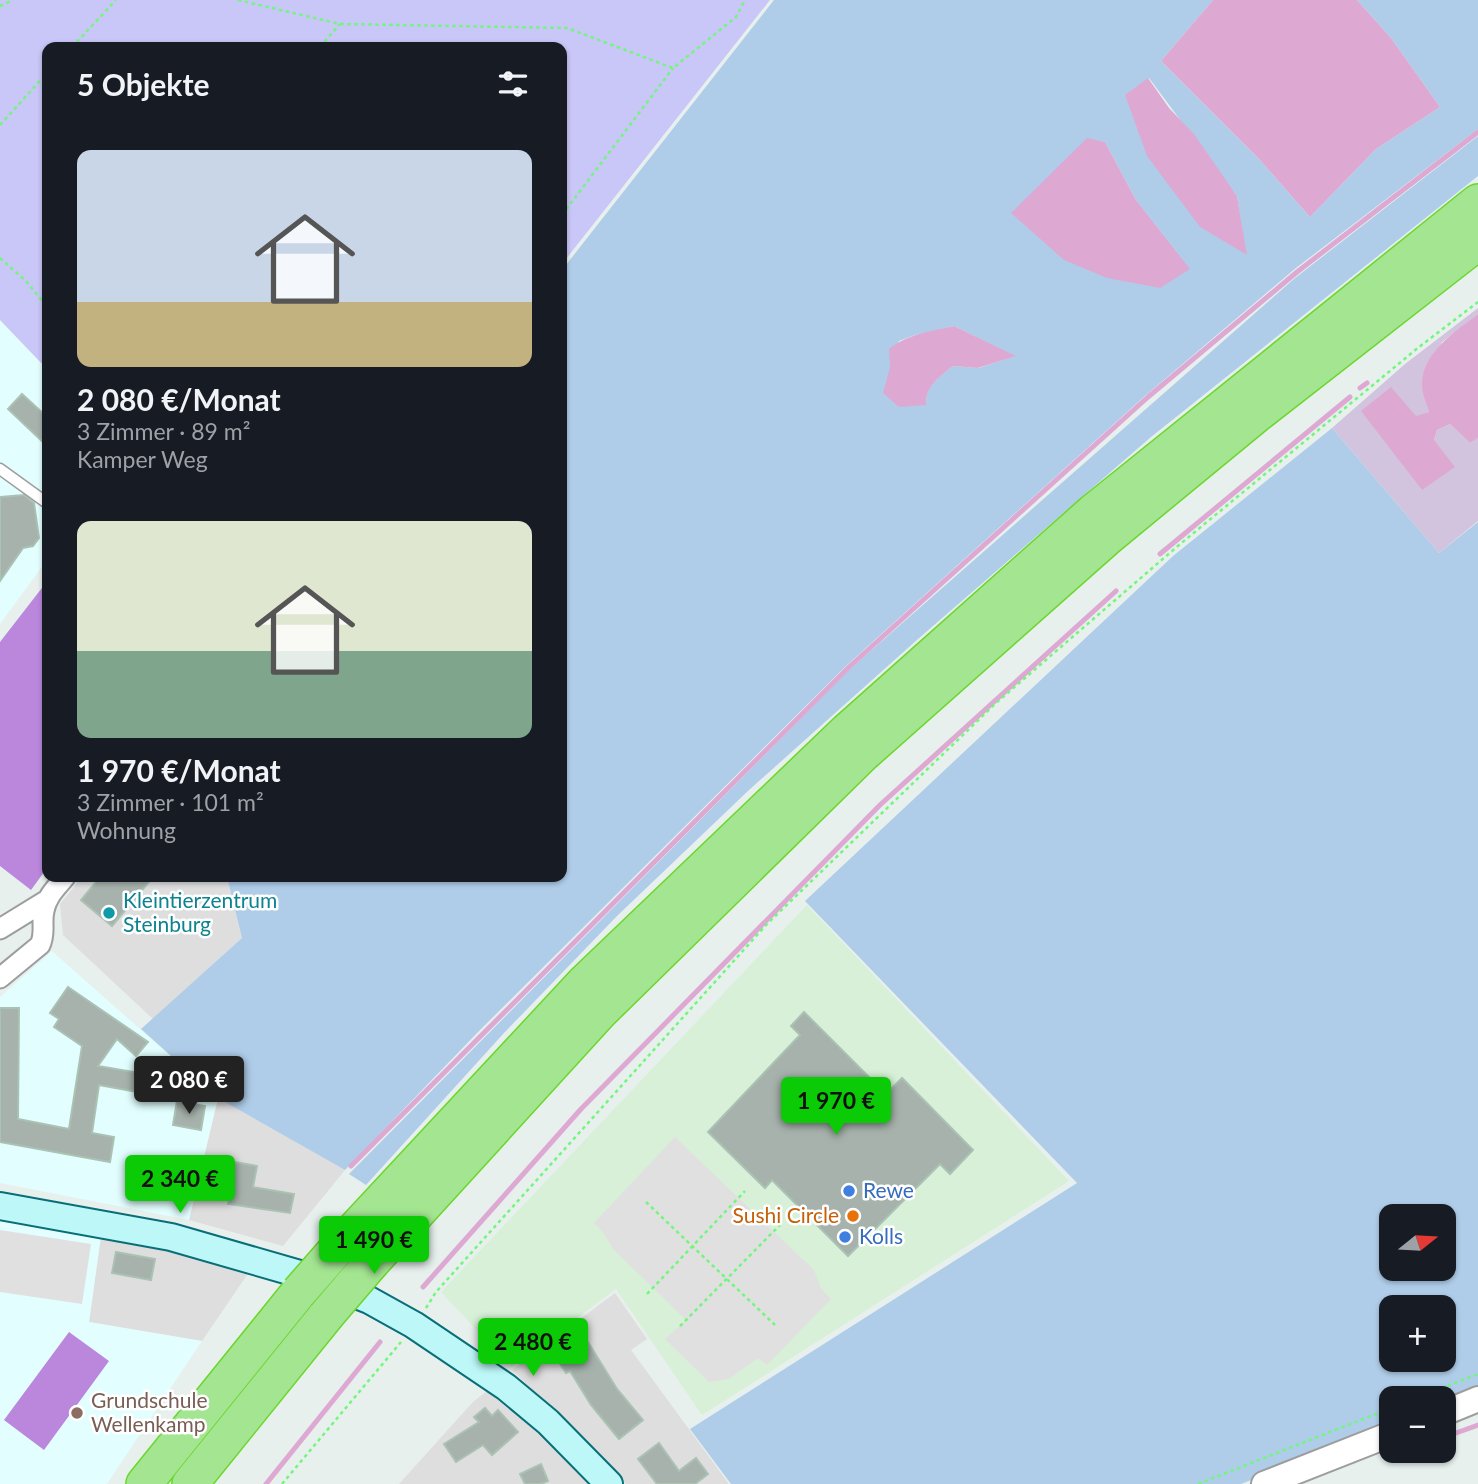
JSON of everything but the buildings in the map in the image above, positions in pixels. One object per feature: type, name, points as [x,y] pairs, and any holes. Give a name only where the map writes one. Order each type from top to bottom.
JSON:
[{"type":"highway","points":[[144,1484],[341,1244],[584,983],[847,731],[1093,512],[1478,202]]},
{"type":"highway","points":[[190,1484],[372,1262],[600,1012],[863,754],[1109,536],[1256,415],[1478,242]]},
{"type":"main road","points":[[0,1206],[171,1237],[310,1277],[369,1300],[414,1325],[506,1387],[548,1422],[609,1484]]},
{"type":"street","points":[[0,929],[47,900],[61,882]]},
{"type":"street","points":[[0,978],[40,945],[47,900]]},
{"type":"street","points":[[1456,1408],[1478,1399]]},
{"type":"street","points":[[1264,1484],[1379,1439]]},
{"type":"lane","points":[[0,468],[42,499]]},
{"type":"path","points":[[0,6],[13,0]]},
{"type":"path","points":[[77,42],[116,0]]},
{"type":"path","points":[[238,0],[340,24],[567,28],[673,68]]},
{"type":"path","points":[[567,208],[673,68],[736,17],[745,0]]},
{"type":"path","points":[[324,42],[340,24]]},
{"type":"path","points":[[0,125],[42,79]]},
{"type":"path","points":[[0,258],[26,281],[42,301]]},
{"type":"path","points":[[282,1484],[414,1325],[436,1292],[767,924],[996,703],[1179,545],[1419,347],[1478,302]]},
{"type":"path","points":[[647,1294],[746,1191]]},
{"type":"path","points":[[646,1202],[775,1325]]},
{"type":"path","points":[[680,1326],[780,1224]]},
{"type":"path","points":[[1446,1386],[1478,1374]]},
{"type":"path","points":[[1198,1484],[1379,1413]]},
{"type":"shaded area","points":[[0,0],[770,0],[567,258],[567,42],[42,42],[42,364],[0,320]]},
{"type":"shaded area","points":[[774,0],[1213,0],[1161,61],[1259,159],[1310,217],[1376,149],[1440,107],[1391,38],[1357,0],[1478,0],[1478,129],[1296,268],[1146,395],[847,665],[480,1030],[345,1170],[218,1098],[141,1029],[242,938],[228,882],[567,882],[567,264]],"holes":[[[1149,78],[1237,196],[1246,254],[1126,95]],[[1087,139],[1105,142],[1136,200],[1190,268]],[[954,326],[1015,356],[979,368],[953,366],[930,387],[926,405],[884,393],[899,341]]]},
{"type":"shaded area","points":[[1213,0],[1357,0],[1391,38],[1440,107],[1376,149],[1310,217],[1259,159],[1161,61]]},
{"type":"shaded area","points":[[1148,78],[1169,108],[1194,134],[1237,196],[1247,255],[1200,227],[1147,156],[1125,95]]},
{"type":"shaded area","points":[[1478,136],[1478,176],[1151,437],[918,639],[749,790],[617,916],[504,1033],[366,1185],[349,1174],[850,669],[1295,278]]},
{"type":"shaded area","points":[[1087,138],[1105,142],[1136,200],[1190,269],[1160,288],[1107,278],[1064,260],[1011,213]]},
{"type":"shaded area","points":[[1478,308],[1478,314],[1442,342],[1422,386],[1429,412],[1416,417],[1434,440],[1437,430],[1450,424],[1470,443],[1478,438],[1478,521],[1439,553],[1332,428],[1405,364]]},
{"type":"shaded area","points":[[1478,314],[1478,438],[1470,443],[1450,424],[1437,430],[1434,440],[1455,467],[1422,490],[1361,411],[1391,387],[1416,416],[1429,412],[1422,386],[1427,363],[1441,344]]},
{"type":"shaded area","points":[[0,320],[42,364],[42,567],[0,624]]},
{"type":"shaded area","points":[[954,326],[1016,356],[978,368],[953,366],[930,388],[926,405],[899,407],[883,393],[890,367],[889,349],[912,336]]},
{"type":"shaded area","points":[[1332,428],[1439,553],[1478,522],[1478,1392],[1456,1400],[1456,1386],[1379,1386],[1379,1430],[1241,1484],[731,1484],[690,1429],[1077,1183],[805,901],[1173,556]]},
{"type":"shaded area","points":[[42,588],[42,875],[31,890],[0,866],[0,642]]},
{"type":"shaded area","points":[[78,882],[228,882],[242,938],[153,1019],[63,935],[60,904]]},
{"type":"shaded area","points":[[807,905],[1069,1181],[702,1415],[616,1289],[512,1367],[441,1292]]},
{"type":"shaded area","points":[[52,951],[218,1098],[189,1220],[0,1183],[0,997]]},
{"type":"shaded area","points":[[218,1098],[345,1170],[283,1246],[189,1220]]},
{"type":"shaded area","points":[[675,1137],[814,1270],[821,1288],[831,1299],[767,1365],[758,1358],[729,1379],[709,1382],[665,1339],[686,1320],[614,1250],[594,1223]]},
{"type":"shaded area","name":"Grundschule Wellenkamp","points":[[0,1219],[101,1236],[89,1322],[202,1341],[107,1484],[0,1484]]},
{"type":"shaded area","points":[[0,1230],[91,1244],[82,1304],[0,1292]]},
{"type":"shaded area","points":[[101,1236],[249,1272],[202,1341],[89,1322]]},
{"type":"shaded area","points":[[615,1293],[647,1339],[631,1350],[729,1484],[626,1484],[512,1370]]},
{"type":"shaded area","points":[[69,1332],[109,1361],[44,1450],[4,1420]]},
{"type":"shaded area","points":[[487,1391],[556,1448],[588,1484],[399,1484],[473,1402]]},
{"type":"waterway","points":[[351,1166],[849,667],[1148,397],[1297,272],[1478,132]]},
{"type":"waterway","points":[[1360,388],[1367,383]]},
{"type":"waterway","points":[[1160,554],[1350,397]]},
{"type":"waterway","points":[[423,1287],[581,1109],[880,805],[1116,591]]},
{"type":"waterway","points":[[266,1484],[380,1342]]},
{"type":"waterway","points":[[1456,1433],[1478,1425]]},
{"type":"place","name":"Kleintierzentrum Steinburg","points":[[109,913]]},
{"type":"place","name":"Rewe","points":[[849,1191]]},
{"type":"place","name":"Sushi Circle","points":[[853,1216]]},
{"type":"place","name":"Kolls","points":[[845,1237]]},
{"type":"place","name":"Grundschule Wellenkamp","points":[[77,1413]]}]
